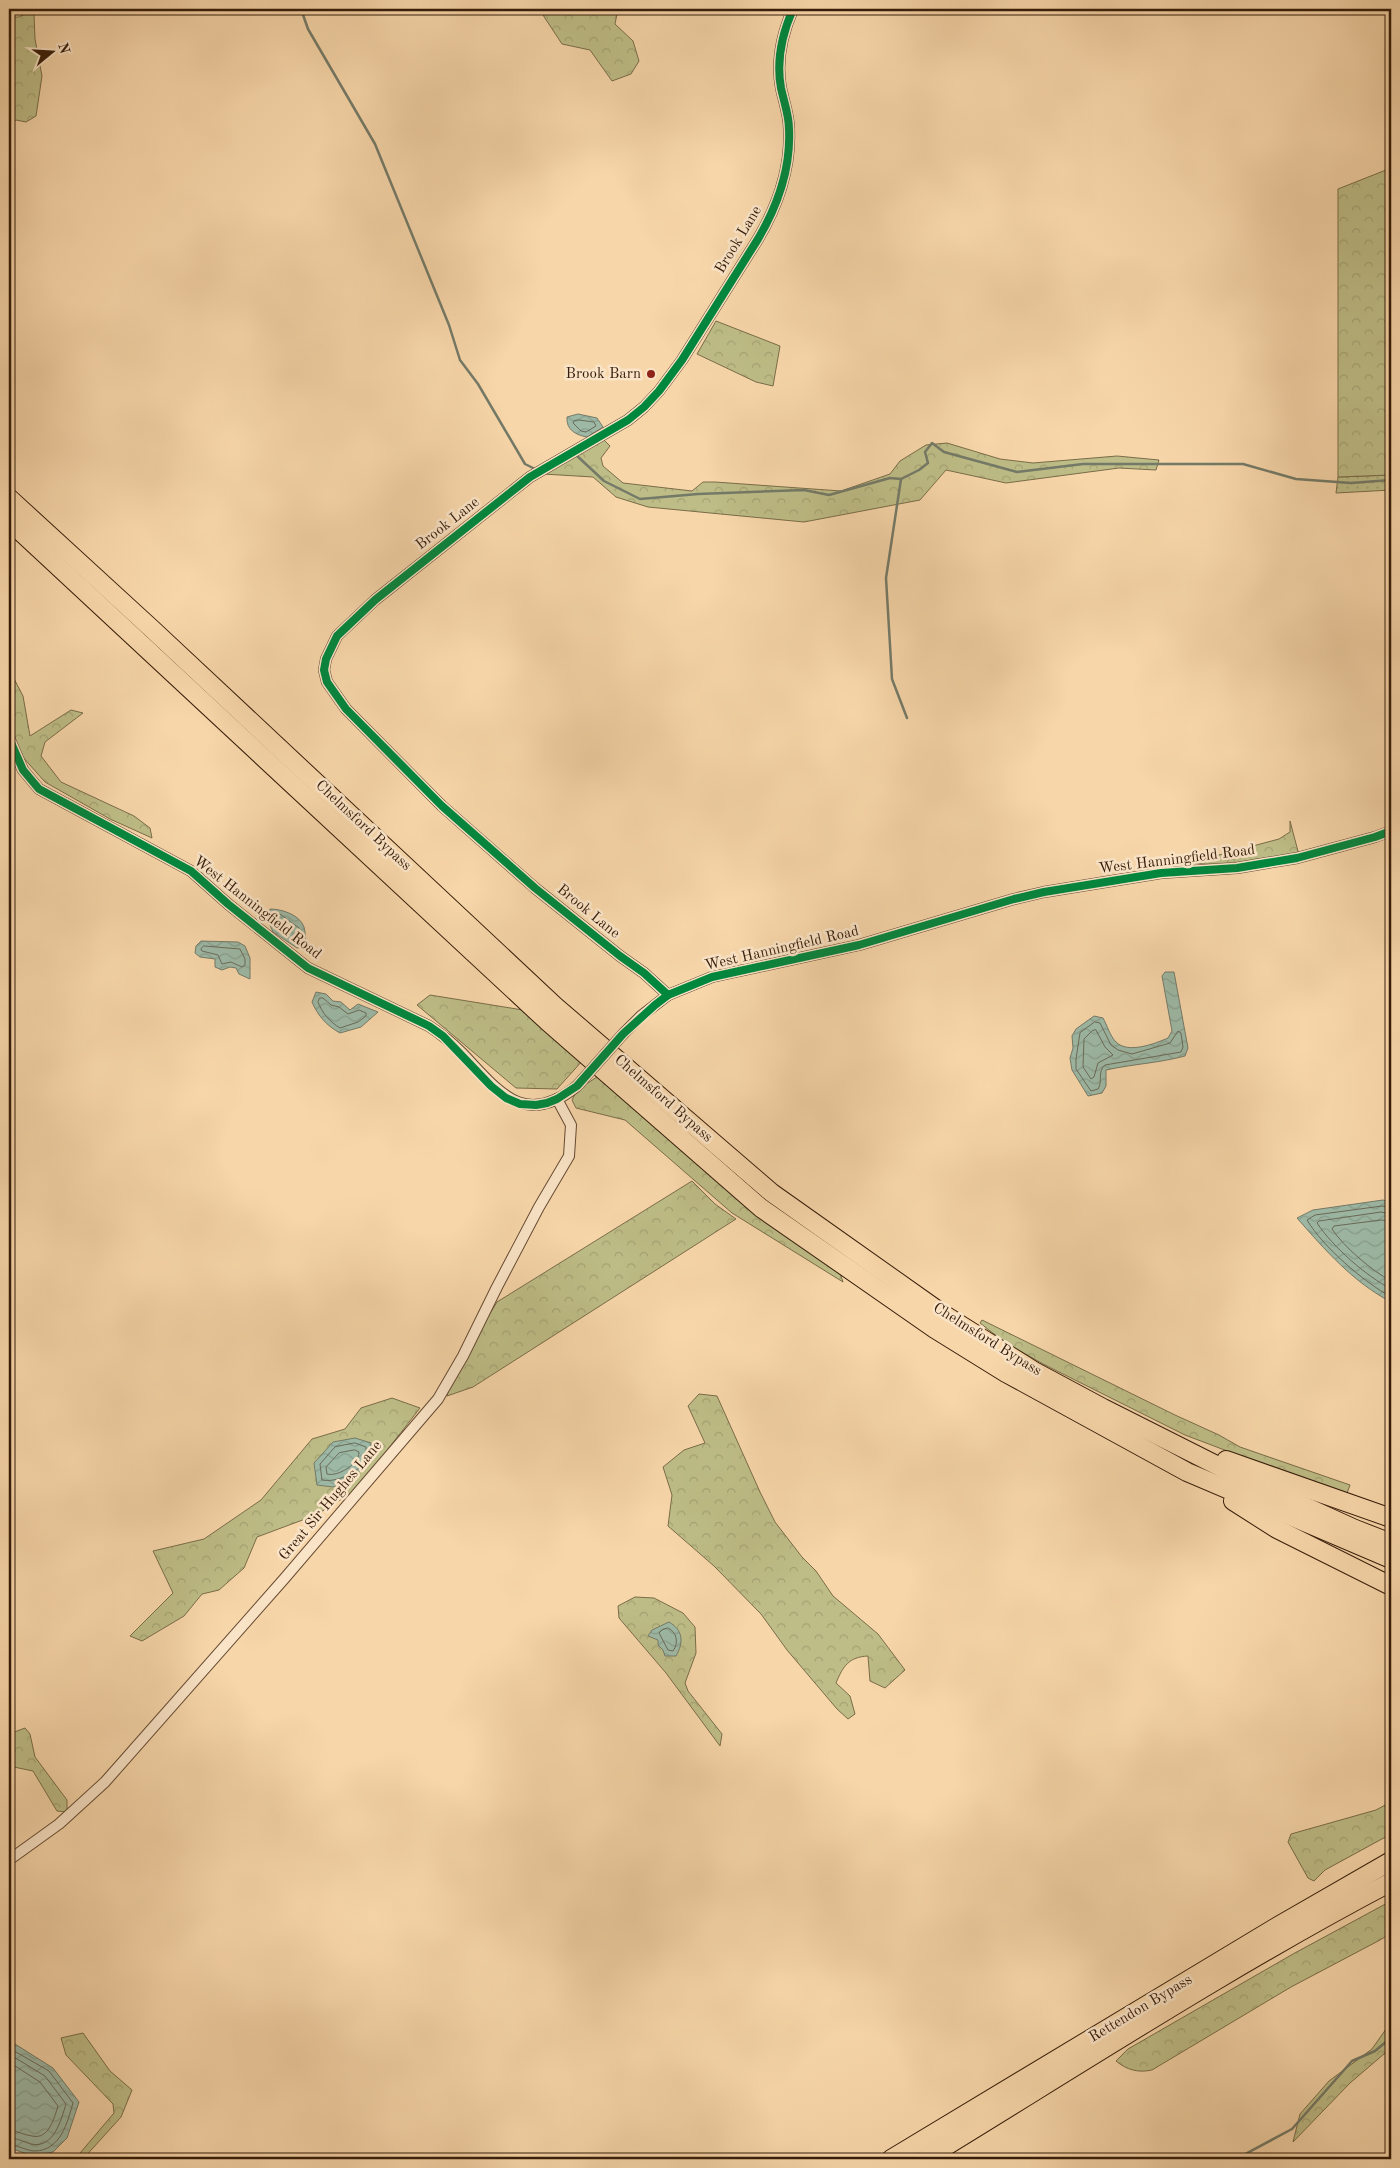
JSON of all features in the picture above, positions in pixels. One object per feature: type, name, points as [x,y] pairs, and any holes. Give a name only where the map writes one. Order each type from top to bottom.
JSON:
[{"type":"highway","name":"Chelmsford Bypass","points":[[9,498],[555,1006],[772,1193],[943,1314],[1034,1371],[1236,1476],[1391,1543]]},
{"type":"highway","name":"Chelmsford Bypass","points":[[9,521],[548,1022],[761,1208],[935,1329],[1006,1373],[1187,1472],[1391,1559]]},
{"type":"highway","points":[[1171,1442],[1231,1461],[1391,1518]]},
{"type":"highway","points":[[1187,1472],[1277,1529],[1391,1586]]},
{"type":"highway","name":"Rettendon Bypass","points":[[892,2159],[1270,1931],[1391,1861]]},
{"type":"highway","name":"Rettendon Bypass","points":[[925,2159],[1184,1998],[1278,1943],[1391,1882]]},
{"type":"street","name":"Brook Lane","points":[[668,996],[644,973],[536,888],[442,806],[346,709],[327,682],[324,670],[326,659],[337,636],[375,600],[530,477],[628,420],[649,402],[673,373],[770,219],[781,191],[788,163],[789,130],[779,74],[780,57],[782,42],[792,9]]},
{"type":"street","name":"West Hanningfield Road","points":[[9,738],[23,770],[39,789],[191,871],[242,916],[308,968],[429,1026],[443,1036],[491,1086],[506,1098],[520,1104],[547,1103],[577,1086],[641,1016],[668,996],[712,977],[860,945],[1014,899],[1161,873],[1236,868],[1296,858],[1391,831]]},
{"type":"street","name":"Great Sir Hughes Lane","points":[[9,1860],[59,1824],[105,1782],[284,1579],[438,1399],[464,1356],[497,1287],[569,1156],[571,1125],[557,1099]]},
{"type":"green space","points":[[539,9],[618,9],[615,24],[633,41],[639,61],[631,74],[612,81],[590,50],[562,44]]},
{"type":"green space","points":[[27,13],[34,14],[35,39],[42,76],[36,116],[26,122],[16,120],[9,125],[9,15],[10,17],[19,17]]},
{"type":"green space","points":[[1391,168],[1391,475],[1338,477],[1338,189]]},
{"type":"green space","points":[[716,321],[780,346],[773,386],[756,382],[697,354]]},
{"type":"green space","points":[[602,438],[610,446],[601,458],[603,466],[623,483],[692,491],[703,482],[715,482],[841,491],[890,474],[900,461],[926,445],[947,443],[1000,459],[1033,463],[1117,456],[1159,460],[1156,470],[1119,468],[1006,483],[946,470],[920,500],[804,522],[648,507],[616,497],[593,477],[543,474]]},
{"type":"green space","points":[[1391,475],[1391,490],[1336,493],[1338,477]]},
{"type":"green space","points":[[9,669],[23,696],[30,736],[71,710],[83,713],[45,742],[41,756],[61,782],[134,816],[150,828],[152,838],[110,819],[45,782],[21,755],[9,721]]},
{"type":"green space","points":[[1290,821],[1299,855],[1272,861],[1244,864],[1189,863],[1279,839],[1290,832]]},
{"type":"green space","points":[[430,995],[529,1011],[583,1060],[557,1089],[516,1088],[417,1005]]},
{"type":"green space","points":[[600,1075],[839,1270],[843,1282],[732,1213],[625,1120],[576,1108],[572,1100],[577,1090]]},
{"type":"green space","points":[[692,1181],[715,1204],[736,1219],[473,1387],[447,1396],[454,1372],[497,1302]]},
{"type":"green space","points":[[982,1320],[1240,1447],[1350,1485],[1346,1496],[1185,1435],[1043,1364],[1003,1341],[980,1323]]},
{"type":"green space","points":[[699,1394],[717,1396],[775,1522],[802,1557],[816,1571],[833,1596],[878,1634],[905,1670],[885,1688],[870,1681],[868,1656],[851,1660],[844,1667],[836,1683],[850,1696],[855,1714],[848,1719],[837,1709],[787,1650],[761,1614],[714,1566],[668,1526],[672,1495],[663,1467],[684,1450],[705,1443],[688,1406]]},
{"type":"green space","points":[[392,1398],[420,1408],[356,1490],[316,1515],[257,1537],[244,1568],[219,1590],[202,1594],[184,1616],[142,1641],[130,1636],[173,1593],[153,1551],[204,1539],[261,1500],[312,1439],[345,1429],[361,1408]]},
{"type":"green space","points":[[635,1597],[654,1598],[683,1613],[695,1627],[696,1653],[685,1683],[688,1691],[722,1734],[720,1746],[666,1673],[619,1618],[618,1606]]},
{"type":"green space","points":[[25,1728],[30,1734],[35,1757],[67,1800],[67,1812],[57,1811],[33,1771],[9,1766],[9,1734]]},
{"type":"green space","points":[[1391,1802],[1391,1834],[1325,1870],[1314,1881],[1308,1878],[1288,1842],[1291,1834],[1376,1810]]},
{"type":"green space","points":[[1391,1901],[1391,1933],[1380,1940],[1291,1987],[1152,2070],[1133,2070],[1124,2067],[1116,2061],[1128,2049],[1293,1954]]},
{"type":"green space","points":[[1391,2022],[1391,2048],[1350,2083],[1293,2142],[1300,2114],[1329,2081],[1372,2049]]},
{"type":"green space","points":[[83,2033],[110,2071],[132,2090],[121,2117],[83,2159],[75,2159],[114,2113],[113,2104],[66,2055],[61,2038]]},
{"type":"water","points":[[578,414],[597,418],[603,427],[587,437],[579,435],[570,429],[567,422],[567,417]]},
{"type":"water","points":[[270,909],[280,910],[299,919],[305,929],[305,947],[297,948],[273,932],[268,921]]},
{"type":"water","points":[[201,941],[238,942],[245,946],[250,958],[250,979],[239,974],[236,968],[230,967],[222,970],[215,967],[215,959],[200,957],[195,953],[196,946]]},
{"type":"water","points":[[1165,972],[1174,972],[1188,1048],[1185,1056],[1106,1070],[1106,1086],[1102,1093],[1088,1096],[1072,1070],[1070,1058],[1073,1048],[1072,1036],[1076,1029],[1094,1016],[1103,1018],[1112,1037],[1121,1046],[1141,1047],[1168,1038],[1172,1031],[1162,976]]},
{"type":"water","points":[[316,992],[326,994],[333,1001],[341,1002],[350,1010],[358,1004],[378,1012],[361,1027],[340,1033],[327,1024],[317,1012],[312,1002]]},
{"type":"water","points":[[1383,1200],[1391,1203],[1391,1302],[1352,1275],[1297,1218],[1313,1210]]},
{"type":"water","points":[[355,1438],[371,1443],[370,1460],[352,1479],[333,1487],[317,1485],[314,1463],[333,1442]]},
{"type":"water","points":[[669,1622],[674,1625],[681,1637],[676,1656],[665,1656],[663,1650],[658,1645],[658,1640],[648,1636],[652,1630]]},
{"type":"water","points":[[9,2042],[53,2068],[79,2102],[67,2138],[53,2152],[34,2156],[9,2148]]},
{"type":"waterway","points":[[301,9],[308,29],[375,144],[449,325],[460,360],[478,384],[525,464],[537,470]]},
{"type":"waterway","points":[[575,454],[604,481],[640,499],[698,494],[804,490],[829,495],[890,478],[901,479],[919,470],[928,463],[925,452],[932,443],[944,452],[1017,472],[1083,464],[1243,464],[1296,479],[1351,483],[1391,480]]},
{"type":"waterway","points":[[901,479],[886,578],[892,679],[907,718]]},
{"type":"waterway","points":[[1236,2159],[1292,2129],[1352,2061],[1375,2051],[1387,2041],[1391,2033]]},
{"type":"cycle path","points":[[668,995],[644,973],[535,888],[442,806],[346,709],[327,682],[324,670],[326,659],[337,636],[375,600],[530,477],[628,420],[659,391],[682,360],[758,239],[772,213],[782,186],[788,158],[789,129],[779,68],[783,38],[793,9]]},
{"type":"cycle path","points":[[9,738],[23,770],[39,789],[191,871],[228,904],[308,968],[429,1026],[443,1036],[491,1086],[506,1098],[520,1104],[536,1105],[547,1103],[577,1086],[623,1034],[655,1005],[668,995],[712,977],[859,945],[1014,899],[1044,892],[1161,873],[1237,868],[1297,858],[1391,831]]},
{"type":"place","name":"Brook Barn","points":[[651,374]]}]
